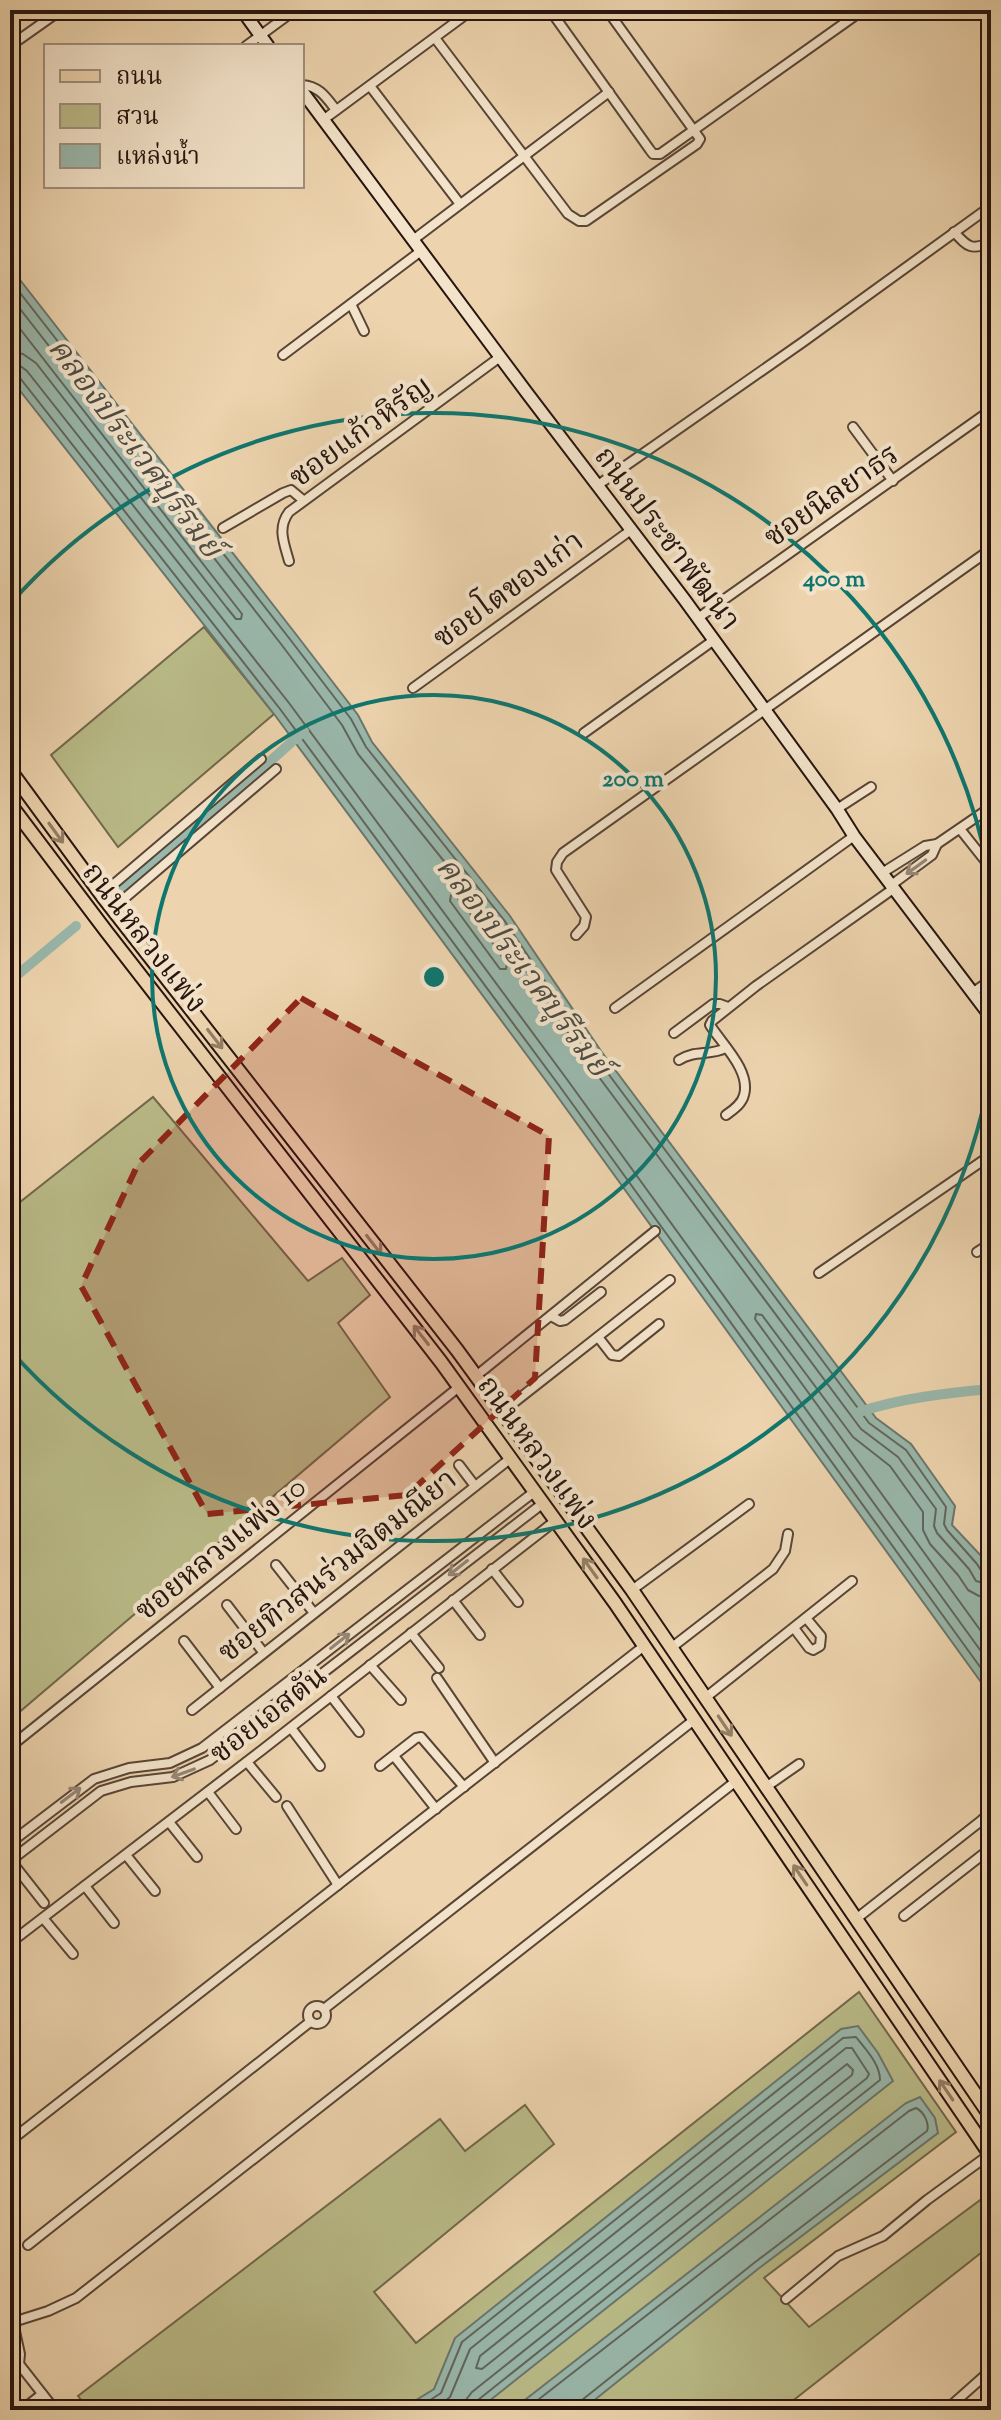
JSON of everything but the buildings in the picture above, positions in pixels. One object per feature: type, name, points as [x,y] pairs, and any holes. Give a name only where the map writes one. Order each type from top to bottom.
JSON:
[{"type":"main road","name":"ถนนหลวงแพ่ง","points":[[10,770],[101,895],[457,1350],[632,1590],[856,1919],[987,2103],[991,2117]]},
{"type":"main road","name":"ถนนหลวงแพ่ง","points":[[10,804],[441,1362],[511,1458],[615,1603],[991,2155]]},
{"type":"main road","points":[[441,1362],[457,1350]]},
{"type":"main road","points":[[615,1603],[632,1590]]},
{"type":"street","points":[[10,46],[61,10]]},
{"type":"street","points":[[242,10],[267,44]]},
{"type":"street","points":[[249,44],[295,10]]},
{"type":"street","points":[[323,120],[472,10]]},
{"type":"street","points":[[550,10],[653,154],[660,154],[863,10]]},
{"type":"street","points":[[435,38],[568,214],[579,221],[586,221],[697,144],[699,136],[607,10]]},
{"type":"street","points":[[304,85],[320,91],[336,110]]},
{"type":"street","points":[[370,86],[460,204]]},
{"type":"street","points":[[413,240],[609,92]]},
{"type":"street","name":"ถนนประชาพัฒนา","points":[[304,94],[698,618],[892,887],[972,993],[986,1002],[991,1017]]},
{"type":"street","points":[[598,485],[991,206]]},
{"type":"street","points":[[954,232],[973,248],[991,242]]},
{"type":"street","points":[[283,355],[421,251]]},
{"type":"street","points":[[351,304],[364,331]]},
{"type":"street","name":"ซอยแก้วหิรัญ","points":[[289,561],[282,537],[282,522],[289,512],[500,357]]},
{"type":"street","name":"ซอยนิลยาธร","points":[[698,618],[991,410]]},
{"type":"street","points":[[853,427],[893,481]]},
{"type":"street","points":[[223,528],[291,490],[303,500]]},
{"type":"street","name":"ซอยโตของเก่า","points":[[413,688],[631,530]]},
{"type":"street","points":[[576,935],[584,926],[586,917],[556,870],[563,853],[991,549]]},
{"type":"street","points":[[584,733],[714,640]]},
{"type":"street","points":[[101,895],[261,759]]},
{"type":"street","points":[[112,909],[276,769]]},
{"type":"street","points":[[837,809],[871,787]]},
{"type":"street","points":[[882,873],[925,846],[937,844],[991,807]]},
{"type":"street","points":[[960,829],[991,868]]},
{"type":"street","points":[[615,1008],[854,836]]},
{"type":"street","points":[[726,1115],[740,1104],[745,1087],[738,1066],[710,1025],[712,1021],[892,887],[932,855],[937,844]]},
{"type":"street","points":[[972,993],[991,980]]},
{"type":"street","points":[[674,1033],[713,1004],[728,1007]]},
{"type":"street","points":[[679,1060],[687,1054],[712,1054],[726,1048]]},
{"type":"street","points":[[819,1273],[991,1155]]},
{"type":"street","points":[[476,1376],[655,1231]]},
{"type":"street","points":[[977,1252],[991,1243]]},
{"type":"street","points":[[502,1412],[670,1280]]},
{"type":"street","points":[[551,1316],[565,1320],[601,1292]]},
{"type":"street","points":[[598,1337],[612,1355],[619,1356],[659,1324]]},
{"type":"street","name":"ซอยหลวงแพ่ง 10","points":[[10,1747],[459,1387]]},
{"type":"street","name":"ซอยทิวสนร่วมจิตมณียา","points":[[192,1710],[511,1458]]},
{"type":"street","points":[[459,1465],[475,1486]]},
{"type":"street","points":[[10,1843],[94,1779],[129,1768],[170,1763],[202,1748],[534,1492]]},
{"type":"street","points":[[44,1903],[10,1861],[101,1791],[131,1782],[173,1777],[210,1760],[542,1504]]},
{"type":"street","points":[[632,1590],[749,1504]]},
{"type":"street","name":"ซอยเอสตัน","points":[[10,1943],[555,1521]]},
{"type":"street","points":[[671,1648],[773,1569],[785,1551],[788,1534]]},
{"type":"street","points":[[478,1535],[487,1546]]},
{"type":"street","points":[[276,1565],[314,1613]]},
{"type":"street","points":[[492,1569],[518,1602]]},
{"type":"street","points":[[705,1698],[852,1581]]},
{"type":"street","points":[[453,1600],[480,1635]]},
{"type":"street","points":[[227,1605],[263,1652]]},
{"type":"street","points":[[794,1628],[809,1648],[813,1650],[820,1646],[821,1636],[806,1618]]},
{"type":"street","points":[[411,1633],[439,1668]]},
{"type":"street","points":[[184,1641],[220,1688]]},
{"type":"street","points":[[10,2141],[644,1646]]},
{"type":"street","points":[[370,1665],[401,1700]]},
{"type":"street","points":[[437,1678],[495,1763]]},
{"type":"street","points":[[331,1696],[359,1732]]},
{"type":"street","points":[[324,2009],[694,1720]]},
{"type":"street","points":[[291,1728],[320,1766]]},
{"type":"street","points":[[380,1766],[421,1737],[464,1787]]},
{"type":"street","points":[[394,1756],[436,1809]]},
{"type":"street","points":[[247,1762],[276,1797]]},
{"type":"street","points":[[766,1787],[799,1764]]},
{"type":"street","points":[[19,2364],[20,2354],[11,2322],[48,2311],[76,2298],[736,1781]]},
{"type":"street","points":[[208,1792],[236,1829]]},
{"type":"street","points":[[287,1806],[338,1885]]},
{"type":"street","points":[[856,1919],[987,1816],[991,1833]]},
{"type":"street","points":[[169,1822],[197,1857]]},
{"type":"street","points":[[904,1916],[991,1848]]},
{"type":"street","points":[[126,1855],[155,1891]]},
{"type":"street","points":[[85,1886],[114,1923]]},
{"type":"street","points":[[43,1918],[73,1954]]},
{"type":"street","points":[[319,2006],[324,2009],[324,2021],[316,2025],[310,2022],[307,2013],[310,2008],[319,2006]]},
{"type":"street","points":[[28,2245],[310,2022]]},
{"type":"street","points":[[786,2299],[838,2256],[883,2236],[991,2155]]},
{"type":"street","points":[[10,2359],[19,2364],[55,2410]]},
{"type":"street","points":[[946,2410],[991,2370]]},
{"type":"street","points":[[22,2410],[42,2394]]},
{"type":"highlighted area","points":[[301,998],[549,1136],[535,1378],[407,1495],[207,1514],[81,1286],[138,1164]]},
{"type":"green space","points":[[204,627],[274,714],[118,847],[51,755]]},
{"type":"green space","points":[[153,1097],[308,1281],[342,1258],[370,1295],[338,1323],[390,1397],[10,1720],[10,1210]]},
{"type":"green space","points":[[859,1992],[956,2132],[764,2278],[809,2327],[991,2192],[991,2245],[781,2410],[89,2410],[78,2396],[440,2119],[465,2151],[525,2105],[554,2144],[374,2292],[416,2343]]},
{"type":"water","name":"คลองประเวศบุรีรมย์","points":[[10,267],[358,715],[372,742],[510,916],[601,1051],[876,1418],[911,1444],[955,1506],[952,1525],[985,1560],[991,1577],[991,1696],[552,1089],[274,714],[10,378]]},
{"type":"water","points":[[858,2026],[893,2081],[479,2409],[400,2410],[434,2389],[455,2338],[841,2029]]},
{"type":"water","points":[[920,2097],[935,2118],[938,2133],[758,2269],[582,2410],[512,2410],[906,2103]]},
{"type":"waterway","points":[[117,891],[304,731]]},
{"type":"waterway","points":[[10,981],[76,926]]},
{"type":"waterway","points":[[859,1412],[924,1397],[991,1389]]}]
